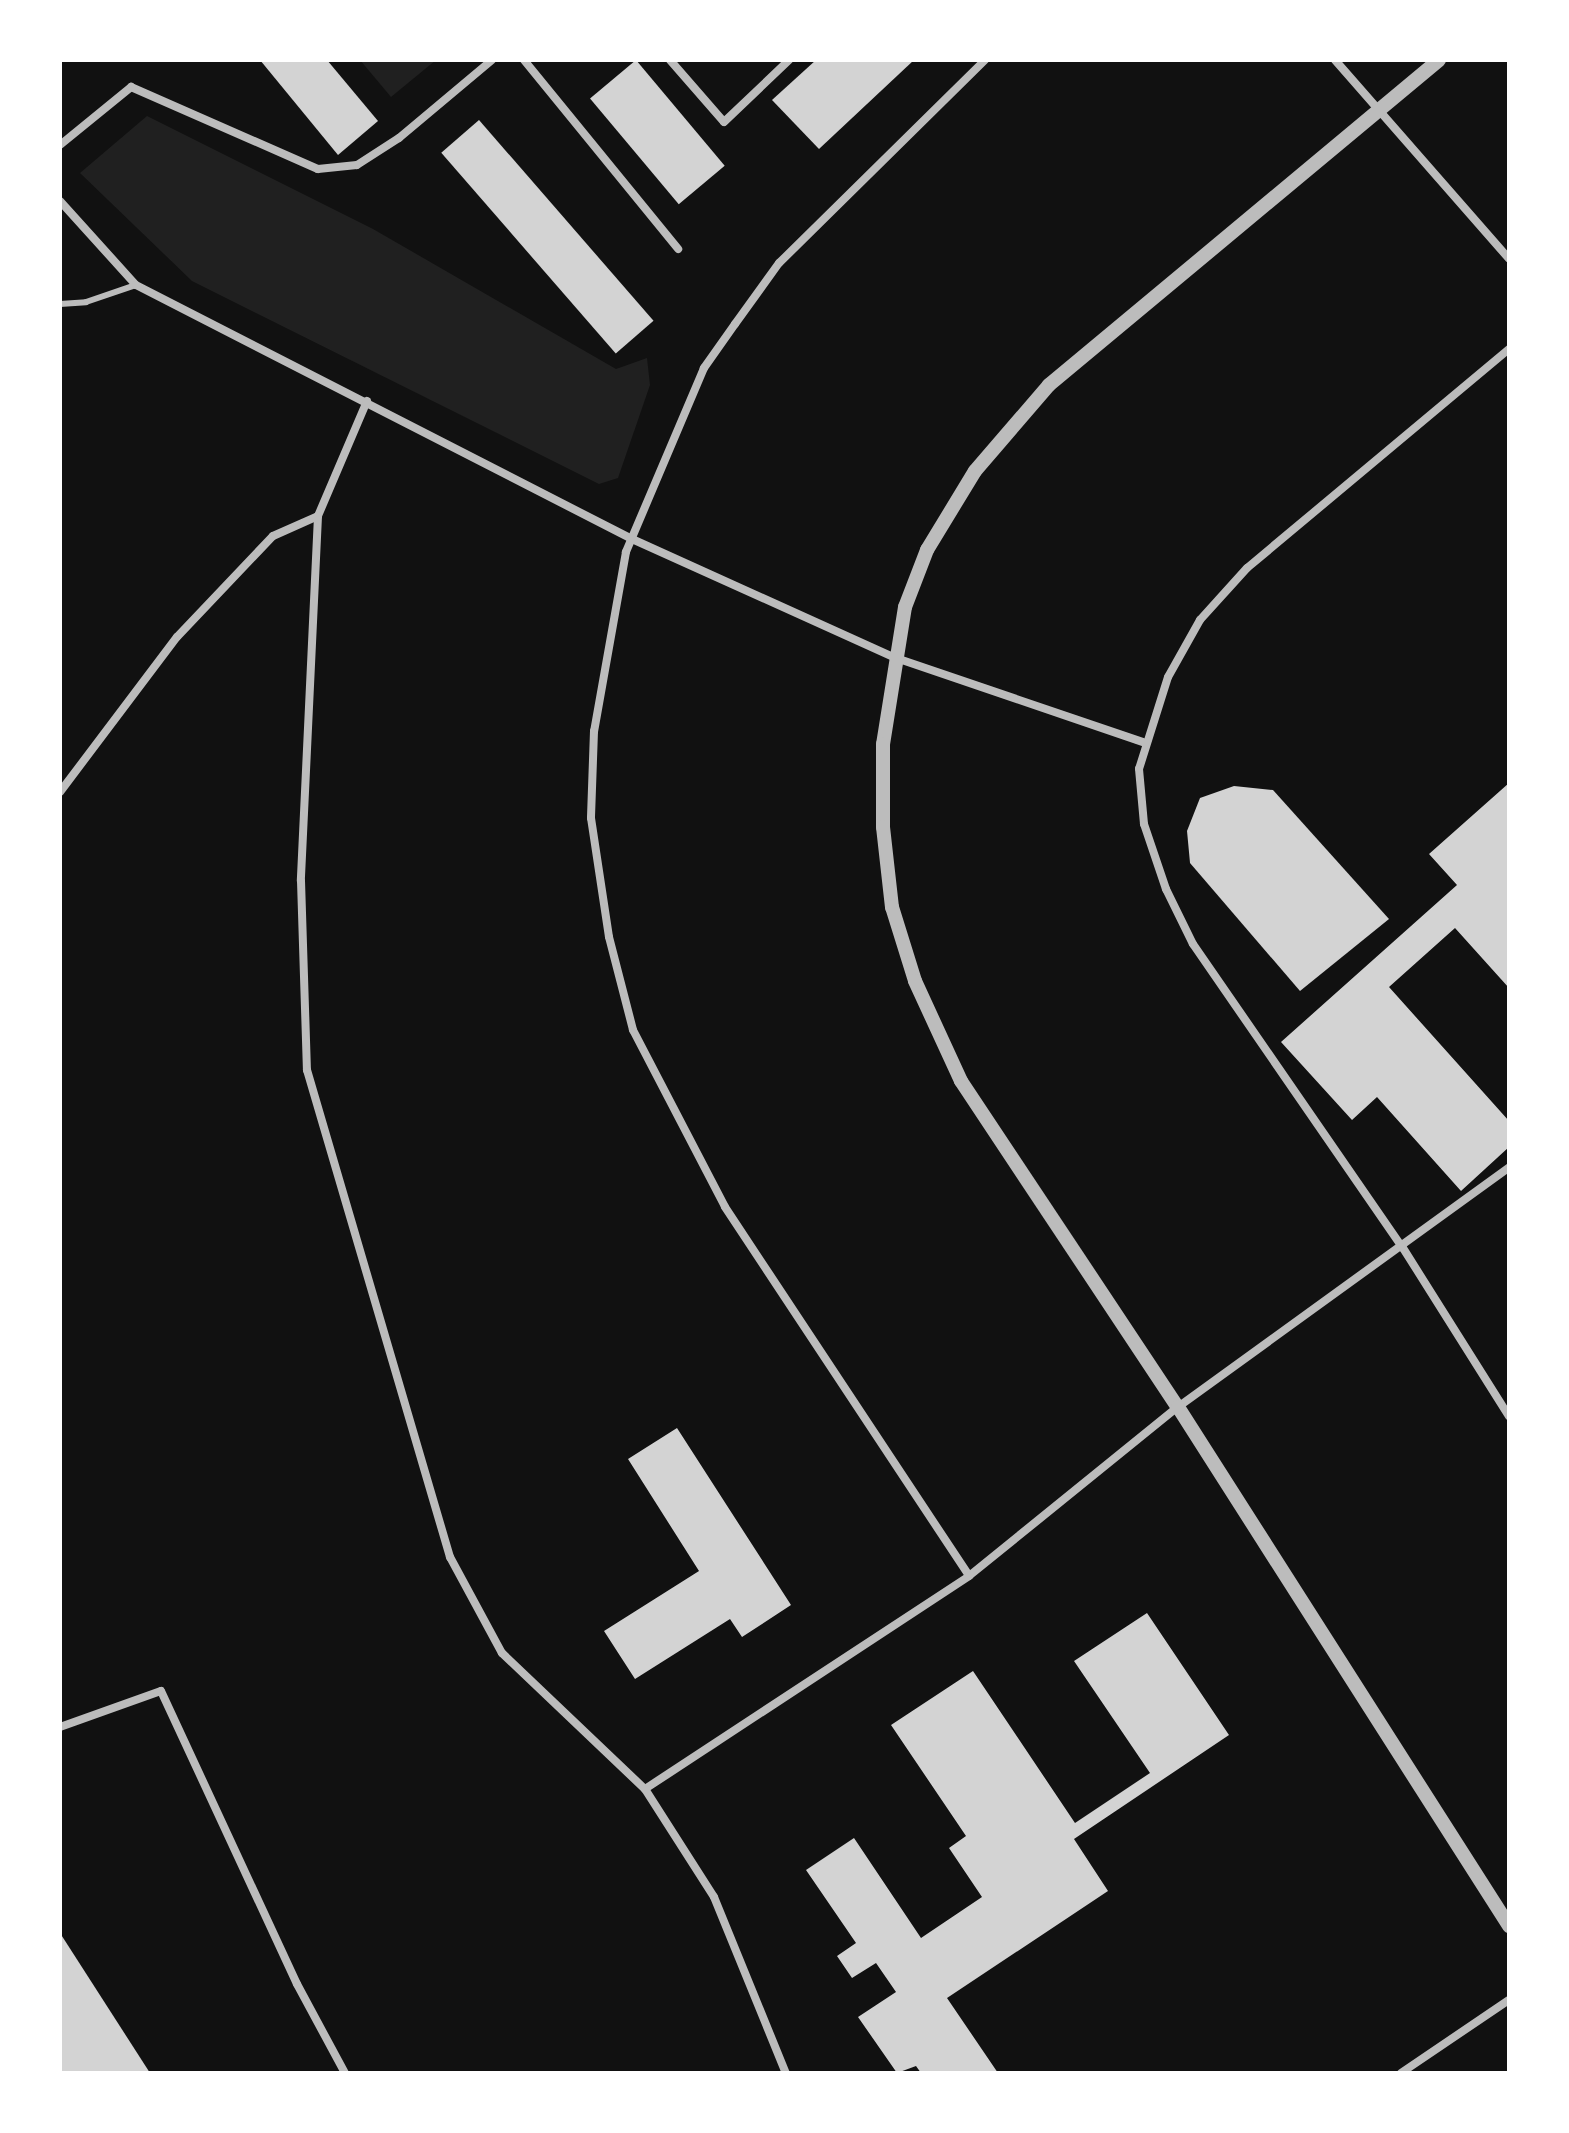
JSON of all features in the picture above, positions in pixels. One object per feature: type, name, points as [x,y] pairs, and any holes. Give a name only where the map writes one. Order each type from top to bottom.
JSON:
[{"type":"street","points":[[60,145],[131,87],[318,169],[357,165],[399,138],[492,60]]},
{"type":"street","points":[[524,60],[678,249]]},
{"type":"street","points":[[670,60],[724,122],[789,60]]},
{"type":"street","points":[[969,1576],[725,1207],[633,1030],[609,937],[591,818],[594,731],[632,539],[704,368],[770,275],[985,60]]},
{"type":"street","points":[[1335,60],[1509,259]]},
{"type":"street","points":[[1439,60],[1102,338],[1004,434],[950,507],[927,550],[905,607],[883,744],[883,827],[892,907],[915,981],[961,1081],[1178,1407],[1509,1926]]},
{"type":"street","points":[[60,201],[136,285],[632,539],[896,658],[1143,742]]},
{"type":"street","points":[[1509,349],[1247,568],[1200,620],[1168,677],[1143,742],[1139,769],[1144,824],[1166,889],[1193,944],[1403,1248],[1509,1416]]},
{"type":"street","points":[[367,401],[318,516],[301,881],[307,1070],[450,1557],[502,1653],[645,1789],[714,1897],[786,2073]]},
{"type":"street","points":[[60,792],[91,745],[188,626],[273,536],[318,516]]},
{"type":"street","points":[[645,1789],[969,1576],[1178,1407],[1403,1248],[1509,1167]]},
{"type":"street","points":[[60,1727],[161,1691],[297,1984],[345,2073]]},
{"type":"street","points":[[1401,2073],[1509,2000]]},
{"type":"lane","points":[[60,304],[86,302],[136,285]]},
{"type":"shaded area","points":[[360,60],[436,60],[391,97]]},
{"type":"shaded area","points":[[147,116],[373,229],[616,369],[647,358],[650,385],[618,478],[599,484],[192,281],[80,173]]},
{"type":"building","points":[[260,60],[327,60],[378,121],[338,155]]},
{"type":"building","points":[[636,60],[725,166],[679,204],[590,99]]},
{"type":"building","points":[[816,60],[914,60],[819,149],[772,100]]},
{"type":"building","points":[[479,120],[654,321],[616,354],[441,153]]},
{"type":"building","points":[[1509,783],[1509,988],[1455,928],[1389,987],[1509,1121],[1509,1147],[1461,1191],[1377,1097],[1352,1120],[1281,1042],[1457,885],[1429,854]]},
{"type":"building","points":[[1234,786],[1273,790],[1389,919],[1300,991],[1190,863],[1187,831],[1200,798]]},
{"type":"building","points":[[677,1428],[791,1605],[742,1637],[730,1619],[635,1679],[604,1631],[699,1571],[628,1459]]},
{"type":"building","points":[[1147,1613],[1229,1735],[1074,1839],[1108,1891],[947,1998],[998,2073],[921,2073],[916,2066],[897,2073],[858,2017],[896,1992],[876,1963],[852,1978],[837,1956],[856,1943],[806,1870],[854,1838],[921,1938],[982,1897],[949,1848],[966,1836],[891,1725],[973,1671],[1075,1823],[1150,1773],[1074,1661]]},
{"type":"building","points":[[60,1933],[150,2073],[61,2073]]}]
